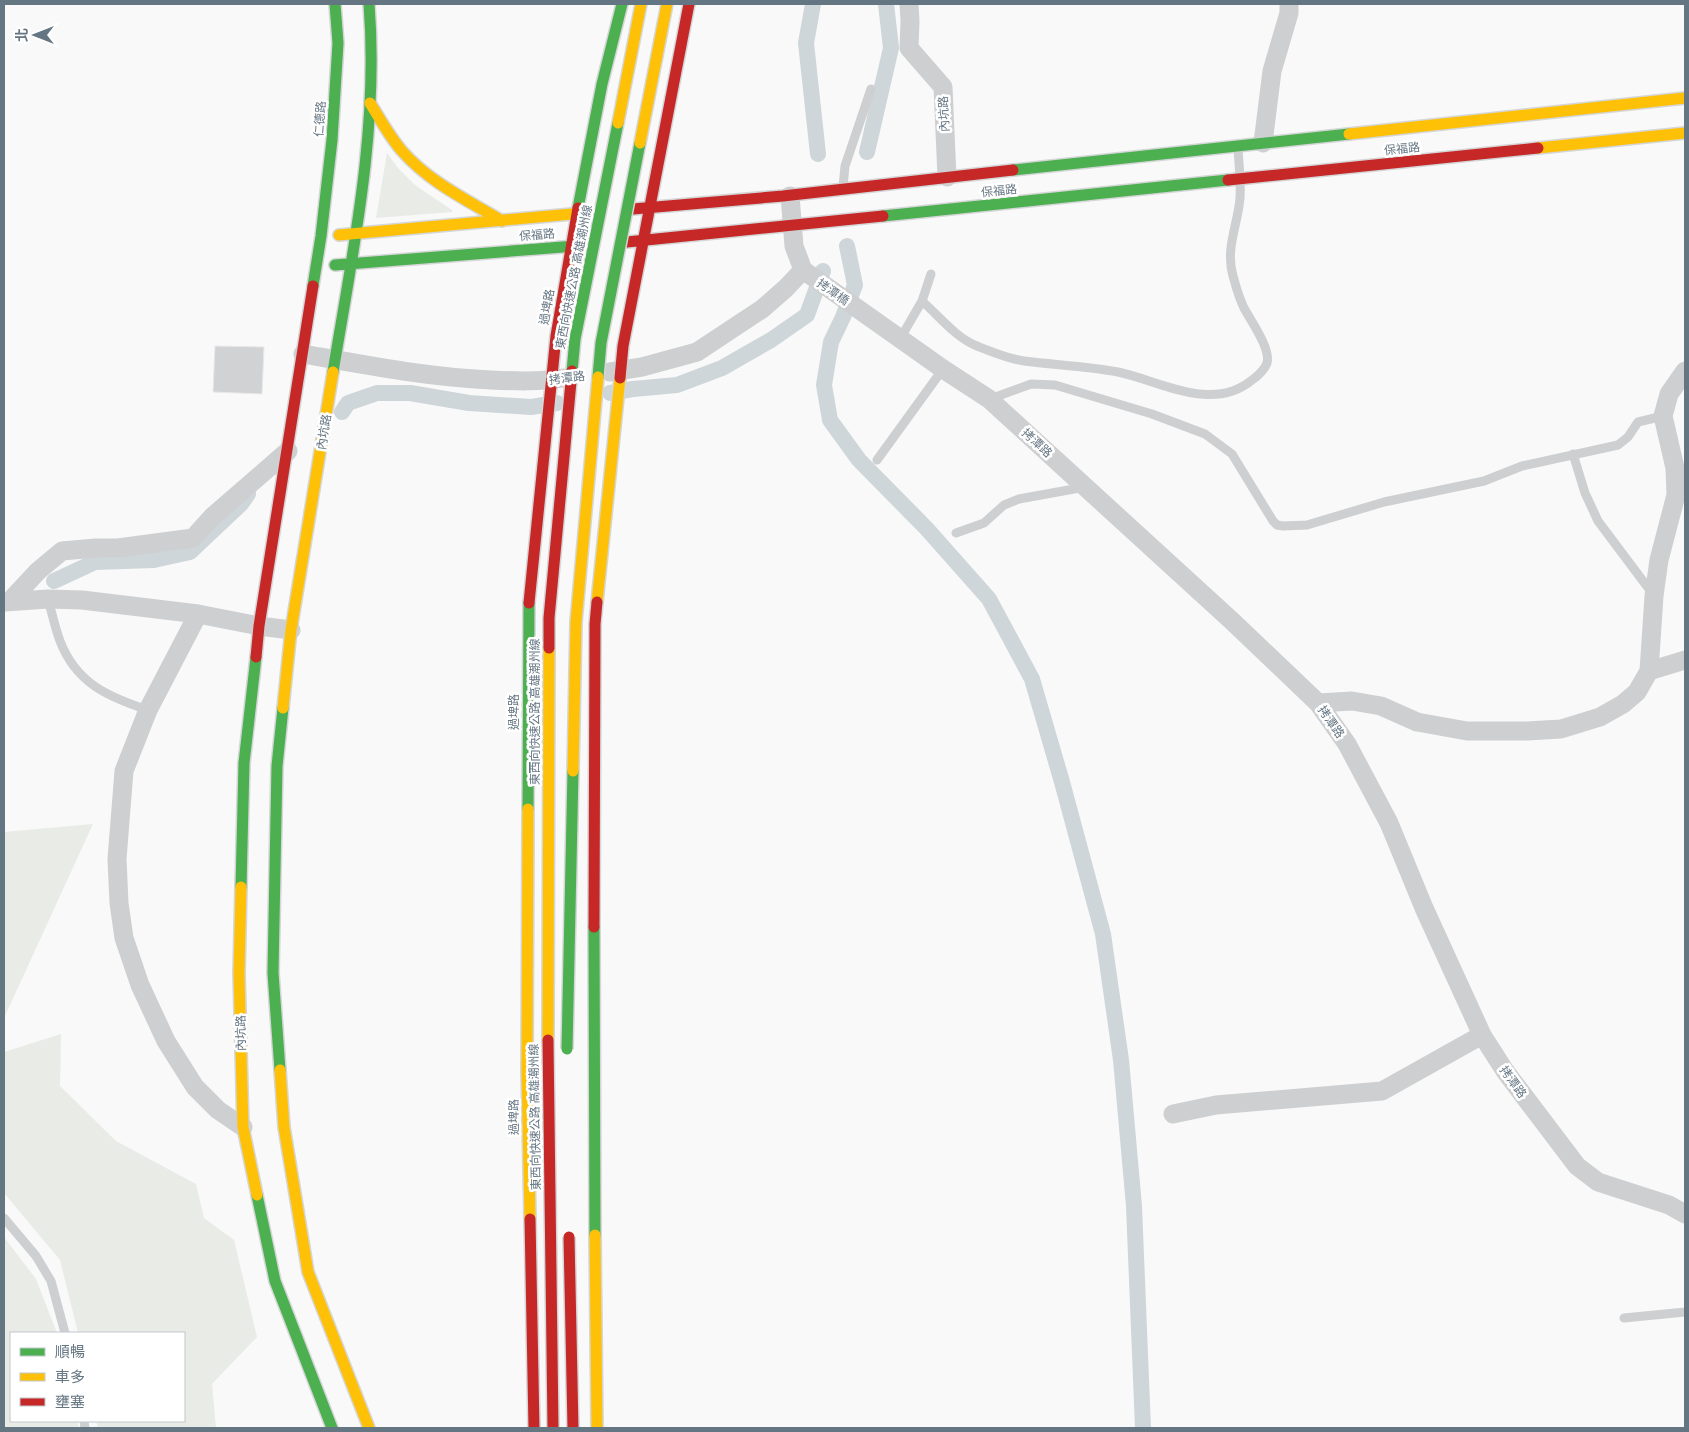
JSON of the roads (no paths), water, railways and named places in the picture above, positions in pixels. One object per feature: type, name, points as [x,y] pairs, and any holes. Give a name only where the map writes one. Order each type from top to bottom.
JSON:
[{"type":"main road","name":"仁德路","points":[[321,236],[332,140],[338,43],[335,4]]},
{"type":"main road","points":[[356,234],[369,136],[372,41],[368,4]]},
{"type":"main road","name":"過埤路","points":[[534,1428],[527,1071],[528,615],[556,336],[602,84],[622,4]]},
{"type":"main road","name":"東西向快速公路 高雄潮州線","points":[[552,1428],[548,1071],[549,618],[575,339],[641,4]]},
{"type":"main road","points":[[567,1060],[576,622],[601,343],[667,4]]},
{"type":"main road","points":[[597,1428],[594,1070],[595,624],[623,346],[689,4]]},
{"type":"main road","name":"保福路","points":[[321,236],[790,196],[947,177],[1685,98]]},
{"type":"main road","points":[[370,103],[395,142],[407,156],[435,181],[502,221]]},
{"type":"main road","name":"保福路","points":[[315,266],[643,241],[1685,133]]},
{"type":"main road","name":"內坑路","points":[[356,234],[291,630],[278,766],[273,964],[284,1128],[308,1272],[369,1428]]},
{"type":"main road","name":"內坑路","points":[[321,236],[259,626],[244,763],[239,973],[243,1128],[275,1281],[332,1428]]},
{"type":"main road","points":[[569,1229],[573,1428]]},
{"type":"street","name":"內坑路","points":[[909,4],[909,48],[942,87],[947,177]]},
{"type":"street","points":[[1263,143],[1272,71],[1290,4]]},
{"type":"street","points":[[790,196],[794,246],[806,273]]},
{"type":"street","name":"拷潭橋","points":[[806,273],[857,309]]},
{"type":"street","name":"拷潭路","points":[[302,354],[362,365],[459,378],[516,381],[551,386],[620,375],[697,352],[762,309],[806,273]]},
{"type":"street","name":"拷潭路","points":[[857,309],[990,399],[1232,621],[1318,703],[1347,744],[1389,823],[1424,908],[1482,1035],[1505,1071],[1576,1166],[1598,1182],[1668,1205],[1685,1214]]},
{"type":"street","points":[[1318,703],[1352,701],[1381,706],[1417,722],[1467,731],[1527,731],[1561,729],[1600,717],[1623,704],[1637,692],[1649,671],[1654,596],[1659,560],[1676,495],[1675,468],[1663,416],[1668,394],[1685,372]]},
{"type":"street","points":[[7,601],[62,551],[118,548],[193,538],[212,518],[288,451]]},
{"type":"street","points":[[7,601],[82,600],[198,614],[291,630]]},
{"type":"street","points":[[198,614],[148,710],[124,771],[117,859],[118,903],[124,938],[140,985],[166,1041],[195,1087],[218,1110],[243,1128]]},
{"type":"street","points":[[1649,671],[1685,660]]},
{"type":"street","points":[[1173,1114],[1216,1105],[1382,1091],[1482,1035]]},
{"type":"lane","points":[[842,190],[845,166],[871,89]]},
{"type":"lane","points":[[922,301],[962,338],[976,346],[1022,361],[1120,373],[1183,392],[1210,394],[1235,390],[1245,386],[1257,376],[1267,363],[1266,349],[1243,306],[1230,265],[1232,239],[1240,200],[1241,179],[1238,146]]},
{"type":"lane","points":[[900,339],[922,301],[931,274]]},
{"type":"lane","points":[[877,460],[943,369]]},
{"type":"lane","points":[[990,399],[1031,384],[1055,385],[1152,414],[1205,434],[1232,454],[1273,521],[1277,525],[1283,526],[1307,525],[1384,502],[1484,481],[1517,468],[1618,445],[1628,438],[1638,422],[1663,416]]},
{"type":"lane","points":[[1573,454],[1598,521],[1654,596]]},
{"type":"lane","points":[[956,533],[984,523],[1004,506],[1019,499],[1085,487]]},
{"type":"lane","points":[[48,600],[60,641],[69,660],[77,670],[93,685],[116,699],[148,710]]},
{"type":"lane","points":[[4,1218],[36,1256],[51,1281],[65,1332]]},
{"type":"lane","points":[[1624,1318],[1685,1312]]},
{"type":"waterway","points":[[813,4],[806,43],[818,154]]},
{"type":"waterway","points":[[867,152],[891,48],[886,4]]},
{"type":"waterway","points":[[847,246],[855,285],[831,342],[824,385],[830,420],[859,460],[927,529],[989,599],[1032,679],[1103,934],[1121,1060],[1134,1206],[1143,1428]]},
{"type":"waterway","points":[[610,393],[677,385],[722,368],[771,340],[807,315],[823,271]]},
{"type":"waterway","points":[[342,412],[348,403],[377,393],[410,393],[469,403],[531,407],[557,403]]},
{"type":"waterway","points":[[54,581],[95,562],[154,560],[190,552],[241,504],[248,494]]}]
